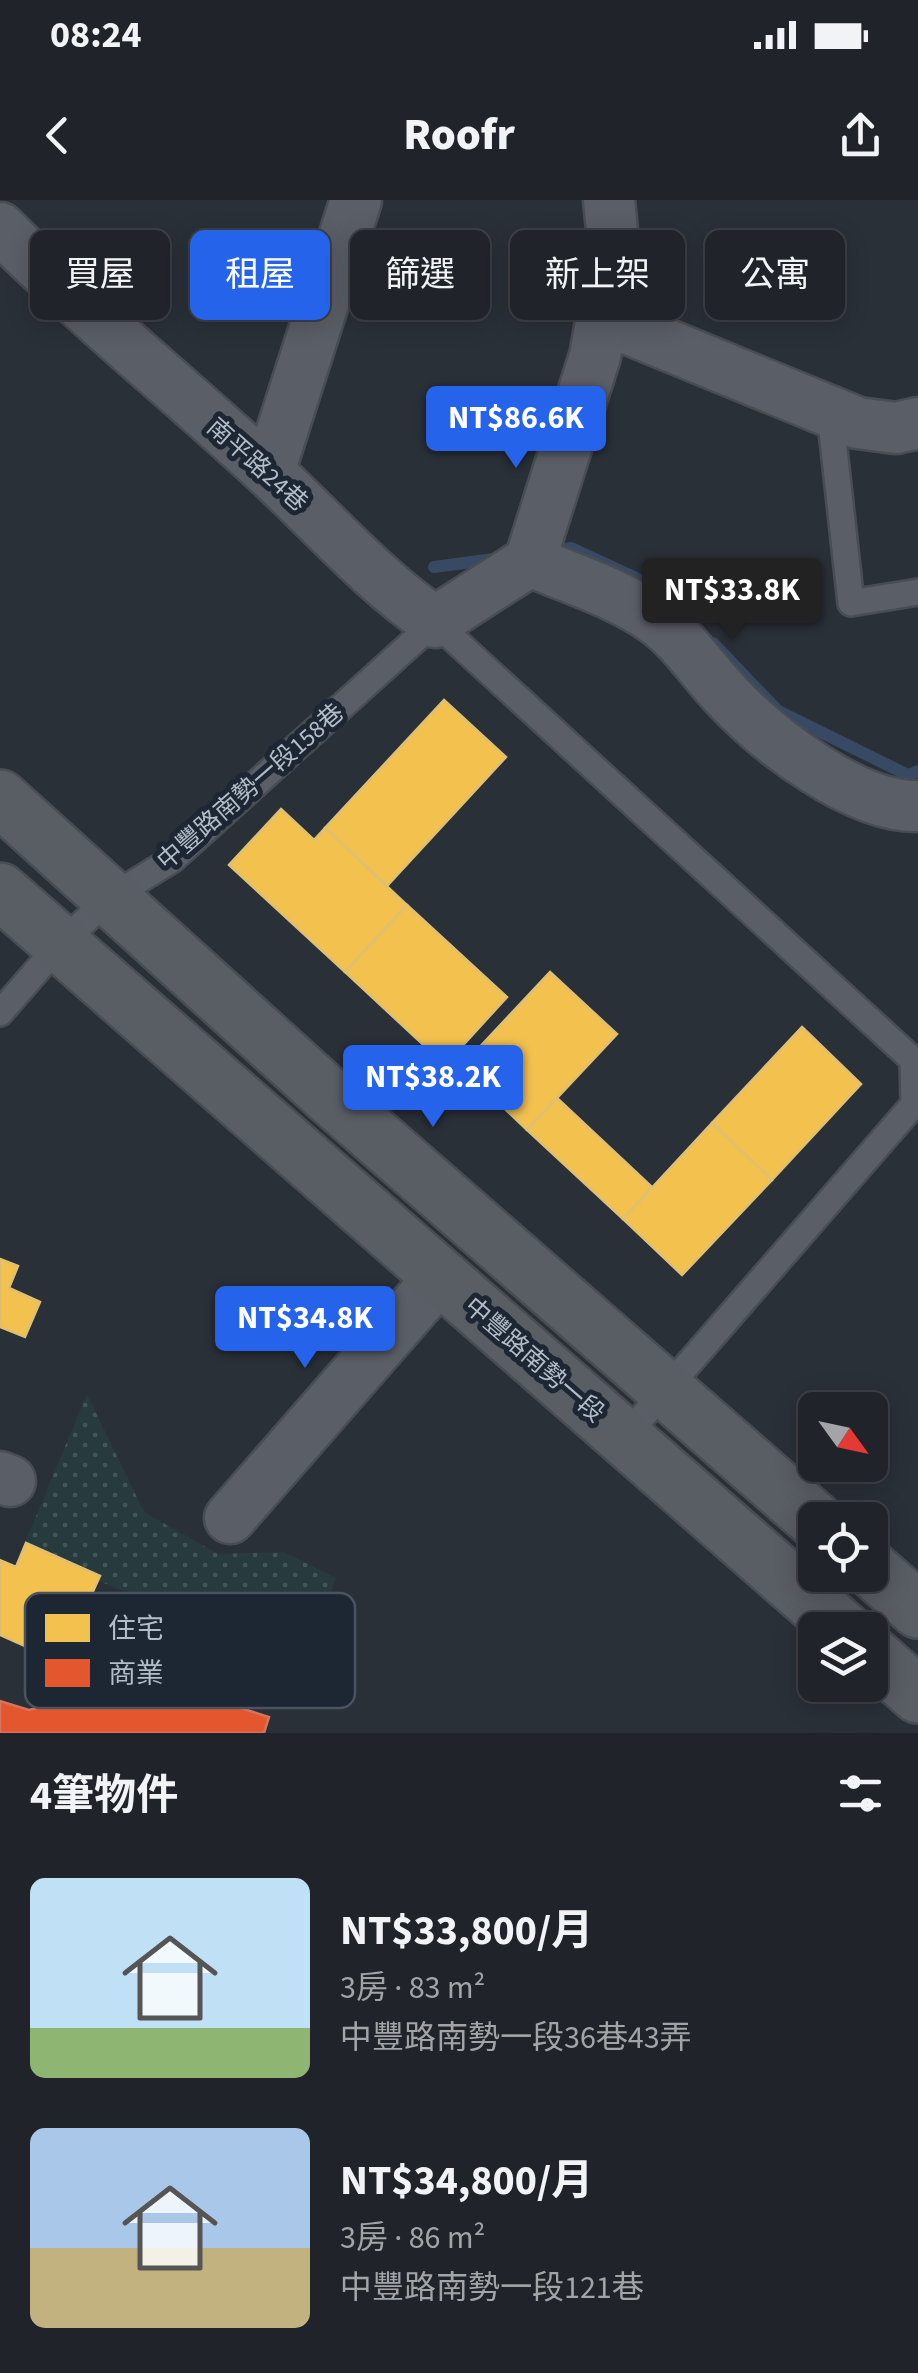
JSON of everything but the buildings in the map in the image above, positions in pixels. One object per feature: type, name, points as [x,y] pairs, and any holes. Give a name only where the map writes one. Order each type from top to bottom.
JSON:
[{"type":"main road","points":[[0,798],[328,1095],[798,1505]]},
{"type":"main road","name":"中豐路南勢一段","points":[[0,891],[823,1612]]},
{"type":"main road","points":[[888,1584],[918,1610]]},
{"type":"main road","points":[[888,1669],[918,1695]]},
{"type":"street","points":[[270,472],[356,200]]},
{"type":"street","points":[[609,200],[612,230]]},
{"type":"street","name":"南平路24巷","points":[[0,228],[51,279],[270,472],[404,601],[435,622]]},
{"type":"street","points":[[435,622],[530,560],[594,356],[602,320]]},
{"type":"street","points":[[607,320],[830,414],[896,428],[918,423]]},
{"type":"street","points":[[530,560],[620,599],[658,621],[732,702],[821,774],[878,802],[918,806]]},
{"type":"street","points":[[230,1518],[440,1277]]},
{"type":"lane","points":[[830,414],[851,604],[918,592]]},
{"type":"lane","points":[[435,622],[914,1060],[914,1104],[624,1438]]},
{"type":"lane","name":"中豐路南勢一段158巷","points":[[0,1014],[60,944],[110,898],[172,859],[435,622]]},
{"type":"green space","points":[[87,1394],[144,1512],[218,1554],[284,1552],[336,1578],[330,1593],[137,1593],[22,1550]]},
{"type":"waterway","points":[[550,551],[571,548],[664,591],[686,614]]},
{"type":"waterway","points":[[434,567],[501,558]]},
{"type":"waterway","points":[[713,643],[778,711],[908,775],[918,771]]}]
